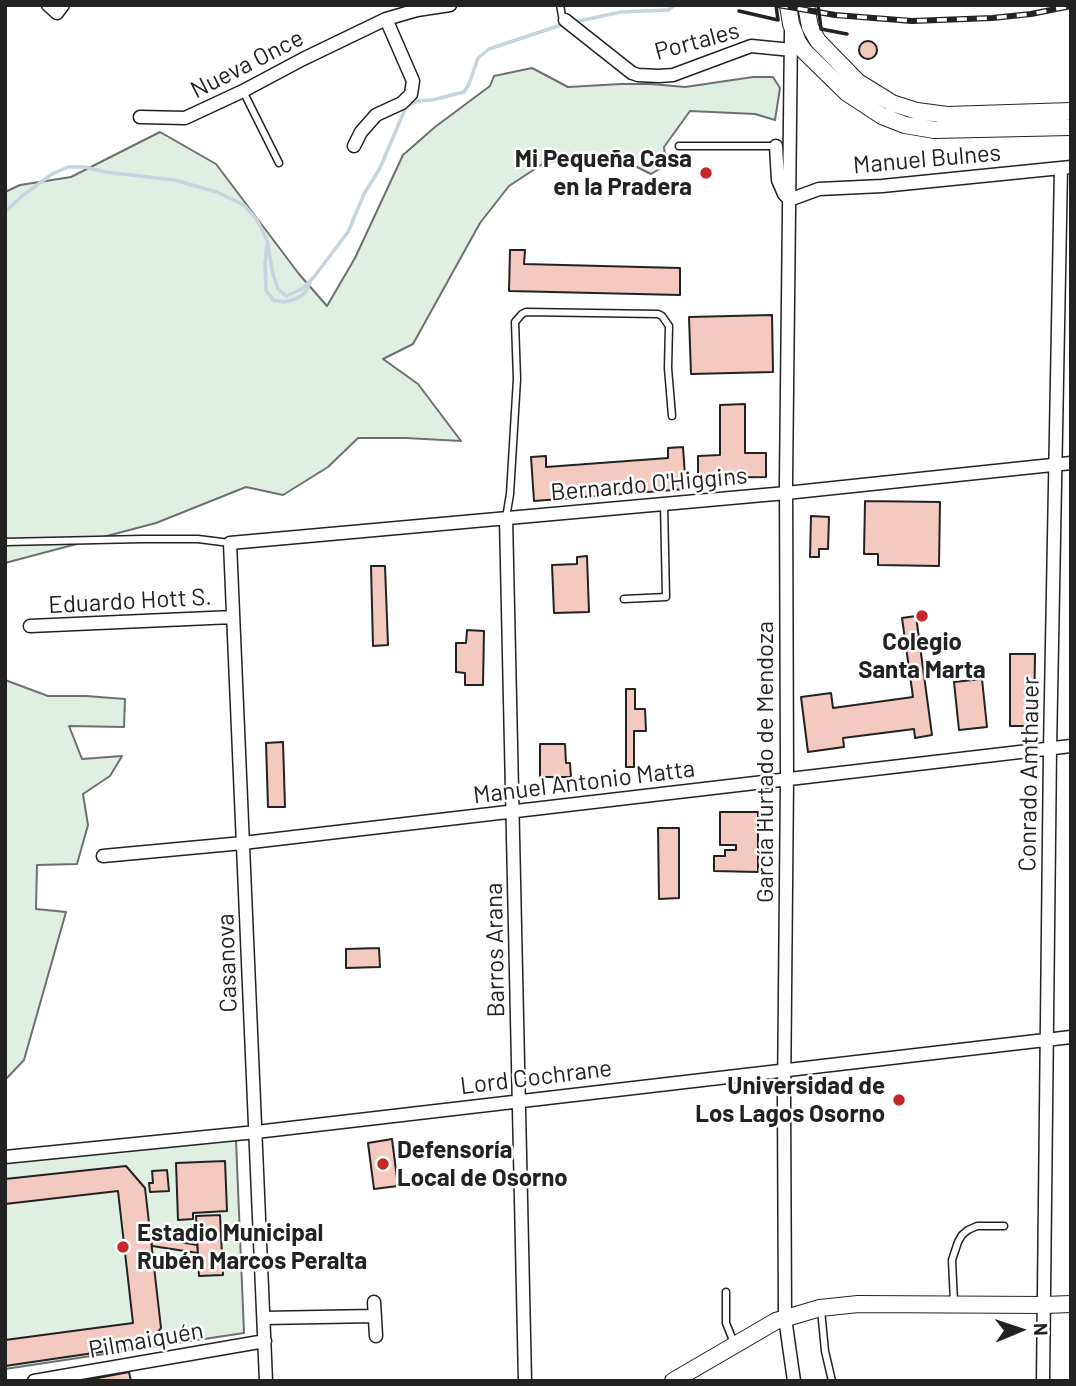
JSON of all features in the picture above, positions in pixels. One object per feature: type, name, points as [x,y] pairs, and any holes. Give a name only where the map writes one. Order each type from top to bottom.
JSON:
[{"type":"main road","points":[[788,5],[790,24],[798,42],[833,81],[853,98],[882,116],[905,125],[934,130],[1019,121],[1071,111]]},
{"type":"main road","points":[[806,5],[810,27],[818,41],[858,82],[892,103],[917,111],[1071,127]]},
{"type":"main road","points":[[673,1381],[776,1321],[820,1308],[858,1304],[1071,1304]]},
{"type":"street","name":"Nueva Once","points":[[140,117],[185,118],[409,8],[450,5]]},
{"type":"street","points":[[354,146],[361,132],[376,115],[402,103],[411,94],[413,81],[386,19]]},
{"type":"street","name":"Portales","points":[[569,24],[638,75],[673,75],[751,46],[792,50]]},
{"type":"street","points":[[789,200],[792,50],[790,24]]},
{"type":"street","name":"García Hurtado de Mendoza","points":[[776,146],[778,180],[789,200],[785,1318],[794,1381]]},
{"type":"street","name":"Manuel Bulnes","points":[[789,200],[819,189],[882,186],[1066,167]]},
{"type":"street","name":"Conrado Amthauer","points":[[1043,1381],[1050,749],[1066,167]]},
{"type":"street","name":"Bernardo O'Higgins","points":[[230,542],[786,493],[1071,463]]},
{"type":"street","name":"Barros Arana","points":[[506,518],[526,1381]]},
{"type":"street","name":"Casanova","points":[[230,542],[267,1381]]},
{"type":"street","name":"Eduardo Hott S.","points":[[30,626],[233,617]]},
{"type":"street","name":"Manuel Antonio Matta","points":[[103,856],[243,843],[1071,746]]},
{"type":"street","name":"Lord Cochrane","points":[[5,1157],[256,1132],[1071,1037]]},
{"type":"street","points":[[374,1302],[376,1336]]},
{"type":"street","points":[[264,1318],[374,1316]]},
{"type":"street","name":"Pilmaiquén","points":[[34,1381],[265,1341]]},
{"type":"lane","name":"Portales","points":[[560,5],[562,16],[569,24]]},
{"type":"lane","points":[[243,91],[279,163]]},
{"type":"lane","points":[[679,146],[776,146]]},
{"type":"lane","points":[[506,518],[517,379],[515,322],[522,314],[662,316],[669,326],[668,368],[672,416]]},
{"type":"lane","points":[[624,598],[666,597],[664,504]]},
{"type":"lane","points":[[5,542],[198,539],[230,542]]},
{"type":"lane","points":[[954,1304],[952,1260],[962,1235],[976,1226],[1004,1226]]},
{"type":"lane","points":[[726,1292],[726,1323],[735,1345]]},
{"type":"lane","points":[[820,1308],[832,1381]]},
{"type":"green space","points":[[532,68],[568,87],[651,84],[685,87],[753,77],[773,77],[780,88],[775,120],[755,114],[690,111],[664,147],[666,165],[651,174],[637,167],[592,154],[544,163],[509,186],[480,223],[413,344],[383,359],[418,384],[461,441],[358,438],[328,467],[283,495],[246,487],[156,523],[5,563],[5,192],[20,185],[71,177],[160,132],[216,164],[299,274],[327,306],[355,258],[403,155],[490,86],[494,76]]},
{"type":"green space","points":[[5,680],[48,696],[125,699],[124,727],[69,726],[82,759],[122,756],[110,776],[83,794],[88,825],[77,864],[37,865],[36,909],[66,912],[24,1060],[5,1080]]},
{"type":"green space","name":"Estadio Municipal Rubén Marcos Peralta","points":[[236,1140],[244,1333],[5,1369],[5,1160]]},
{"type":"building","points":[[868,41],[874,44],[877,50],[874,56],[868,59],[862,56],[859,50],[862,44]]},
{"type":"building","points":[[510,250],[525,250],[524,264],[680,268],[680,295],[509,291]]},
{"type":"building","points":[[772,315],[773,372],[691,374],[689,317]]},
{"type":"building","points":[[745,404],[745,453],[766,453],[766,477],[698,478],[698,456],[720,455],[720,405]]},
{"type":"building","points":[[683,447],[686,489],[534,501],[531,457],[546,456],[546,467],[668,458],[668,448]]},
{"type":"building","points":[[865,501],[940,502],[939,566],[878,565],[878,554],[864,554]]},
{"type":"building","points":[[811,516],[829,517],[828,549],[819,549],[819,557],[810,557]]},
{"type":"building","points":[[587,556],[589,612],[554,613],[552,565],[577,564],[577,557]]},
{"type":"building","points":[[371,566],[385,566],[388,645],[373,646]]},
{"type":"building","points":[[916,616],[932,735],[915,738],[914,729],[843,738],[844,747],[808,752],[801,697],[831,693],[833,708],[913,697],[902,618]]},
{"type":"building","points":[[467,630],[484,631],[483,685],[465,685],[465,673],[456,672],[456,643],[466,643]]},
{"type":"building","points":[[1010,654],[1035,654],[1034,726],[1010,726]]},
{"type":"building","points":[[982,679],[987,727],[959,730],[954,682]]},
{"type":"building","points":[[626,689],[635,689],[635,709],[645,709],[646,731],[634,731],[634,767],[626,767]]},
{"type":"building","points":[[283,742],[285,807],[268,807],[266,743]]},
{"type":"building","points":[[540,744],[565,744],[566,763],[570,763],[571,777],[540,777]]},
{"type":"building","points":[[720,812],[758,812],[758,872],[714,871],[714,856],[725,856],[725,850],[736,850],[736,845],[720,845]]},
{"type":"building","points":[[658,828],[679,828],[679,898],[659,899]]},
{"type":"building","points":[[379,948],[380,967],[346,968],[346,949]]},
{"type":"building","name":"Defensoría Local de Osorno","points":[[392,1139],[398,1186],[374,1189],[368,1143]]},
{"type":"building","points":[[225,1161],[227,1211],[193,1213],[193,1219],[178,1220],[176,1163]]},
{"type":"building","name":"Estadio Municipal Rubén Marcos Peralta","points":[[126,1166],[145,1188],[161,1328],[148,1345],[5,1366],[5,1340],[133,1323],[118,1191],[5,1204],[5,1179]]},
{"type":"building","points":[[167,1170],[169,1191],[150,1192],[149,1183],[153,1183],[152,1171]]},
{"type":"building","points":[[220,1215],[223,1275],[199,1276],[196,1216]]},
{"type":"building","points":[[151,1237],[197,1245],[198,1253],[152,1246]]},
{"type":"building","points":[[129,1372],[131,1381],[87,1381],[87,1380]]},
{"type":"waterway","points":[[574,22],[621,12],[668,10],[675,5]]},
{"type":"waterway","points":[[5,212],[52,174],[68,167],[174,180],[217,192],[244,205],[257,220],[267,240],[278,289],[286,296],[302,289],[314,277],[348,232],[406,107],[418,101],[464,92],[478,58],[489,49],[564,24]]},
{"type":"waterway","points":[[267,246],[266,290],[273,300],[284,302],[296,299],[305,293],[310,283]]},
{"type":"railway","points":[[778,5],[835,15],[912,21],[992,18],[1071,6]]},
{"type":"wall","points":[[739,11],[778,20],[776,5]]},
{"type":"wall","points":[[818,5],[821,29],[847,34]]},
{"type":"place","name":"Mi Pequeña Casa en la Pradera","points":[[706,173]]},
{"type":"place","name":"Colegio Santa Marta","points":[[922,616]]},
{"type":"place","name":"Universidad de Los Lagos Osorno","points":[[899,1100]]},
{"type":"place","name":"Defensoría Local de Osorno","points":[[383,1164]]},
{"type":"place","name":"Estadio Municipal Rubén Marcos Peralta","points":[[123,1247]]}]
